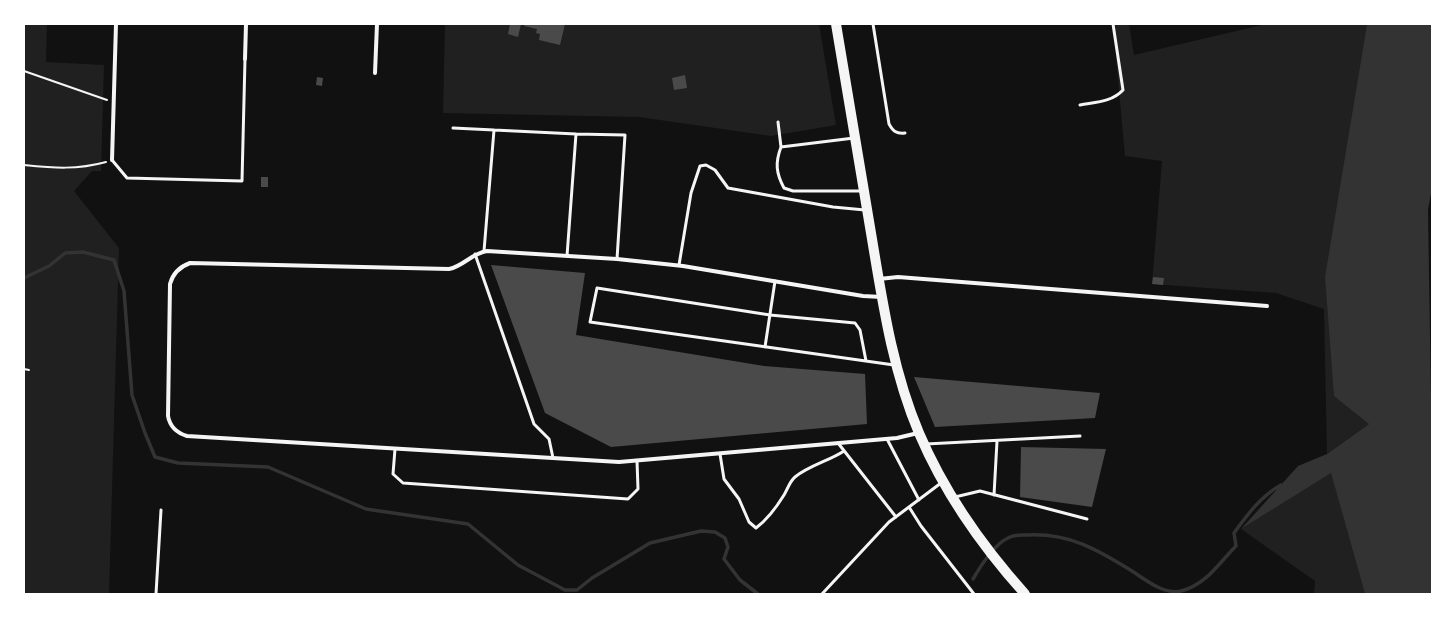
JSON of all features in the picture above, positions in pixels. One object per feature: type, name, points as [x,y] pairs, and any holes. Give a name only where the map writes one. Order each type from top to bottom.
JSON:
[{"type":"main road","points":[[836,24],[882,297],[896,365],[919,433],[951,498],[983,545],[1025,594]]},
{"type":"street","points":[[112,160],[116,24]]},
{"type":"street","points":[[246,24],[246,59]]},
{"type":"street","points":[[375,73],[377,24]]},
{"type":"street","points":[[882,297],[863,296],[679,265],[617,259],[484,251],[475,254],[457,268],[449,269],[190,263],[181,266],[172,277],[170,284],[167,409],[169,422],[180,434],[187,436],[553,458],[637,461],[887,439],[919,433]]},
{"type":"street","points":[[879,279],[898,277],[1266,306]]},
{"type":"lane","points":[[873,24],[889,124],[894,131],[899,134],[905,133]]},
{"type":"lane","points":[[1080,105],[1117,97],[1123,90],[1113,24]]},
{"type":"lane","points":[[112,160],[127,178],[242,181],[246,59]]},
{"type":"lane","points":[[778,122],[781,147],[776,159],[779,178],[784,188],[794,191],[864,191]]},
{"type":"lane","points":[[453,128],[625,136],[617,259]]},
{"type":"lane","points":[[484,251],[494,130]]},
{"type":"lane","points":[[566,256],[576,134]]},
{"type":"lane","points":[[781,147],[855,138]]},
{"type":"lane","points":[[679,265],[691,193],[700,166],[706,165],[715,170],[728,188],[833,207],[867,210]]},
{"type":"lane","points":[[475,254],[534,424],[549,439],[553,458]]},
{"type":"lane","points":[[765,347],[775,281]]},
{"type":"lane","points":[[866,361],[860,330],[855,323],[770,315],[596,288],[590,322],[765,347],[866,361],[896,365]]},
{"type":"lane","points":[[924,444],[1080,436]]},
{"type":"lane","points":[[887,439],[919,500]]},
{"type":"lane","points":[[994,494],[997,441]]},
{"type":"lane","points":[[838,443],[896,516]]},
{"type":"lane","points":[[394,449],[393,474],[404,483],[628,499],[638,488],[637,461]]},
{"type":"lane","points":[[720,454],[724,479],[739,499],[749,522],[756,528],[766,521],[794,478],[825,460],[834,458],[844,451]]},
{"type":"lane","points":[[822,594],[889,522],[942,482]]},
{"type":"lane","points":[[951,498],[980,491],[1087,519]]},
{"type":"lane","points":[[909,507],[921,526],[974,594]]},
{"type":"lane","points":[[156,594],[161,510]]},
{"type":"path","points":[[24,71],[114,102]]},
{"type":"path","points":[[24,165],[63,169],[93,165],[112,160]]},
{"type":"path","points":[[24,369],[29,370]]},
{"type":"shaded area","points":[[24,24],[47,24],[46,62],[104,65],[101,171],[92,171],[74,191],[119,248],[109,594],[24,594]]},
{"type":"shaded area","points":[[445,24],[819,24],[836,125],[771,136],[639,117],[443,113]]},
{"type":"shaded area","points":[[1113,24],[1129,24],[1134,55],[1266,24],[1367,24],[1325,276],[1369,424],[1327,454],[1324,309],[1276,293],[1152,284],[1162,161],[1125,156]]},
{"type":"shaded area","points":[[1367,24],[1432,24],[1432,188],[1428,209],[1432,466],[1432,594],[1365,594],[1331,473],[1241,529],[1298,466],[1327,454],[1369,424],[1334,396],[1325,276]]},
{"type":"shaded area","points":[[1331,472],[1365,594],[1314,594],[1315,581],[1241,529]]},
{"type":"building","points":[[510,24],[521,24],[518,37],[508,34]]},
{"type":"building","points":[[525,24],[565,24],[560,45],[539,40],[540,34],[536,33],[537,29],[524,26]]},
{"type":"building","points":[[685,75],[687,88],[674,90],[672,78]]},
{"type":"building","points":[[317,77],[323,78],[322,86],[316,85]]},
{"type":"building","points":[[261,177],[268,177],[268,187],[261,187]]},
{"type":"building","points":[[491,265],[585,273],[576,335],[764,366],[865,374],[867,424],[611,447],[545,413]]},
{"type":"building","points":[[1153,277],[1164,278],[1163,285],[1152,284]]},
{"type":"building","points":[[914,377],[1100,393],[1095,418],[935,427]]},
{"type":"building","points":[[1021,447],[1106,449],[1092,507],[1020,497]]},
{"type":"waterway","points":[[24,278],[49,266],[65,253],[83,252],[114,260],[124,291],[132,395],[155,457],[178,463],[268,467],[366,509],[468,524],[518,565],[565,590],[577,590],[592,578],[650,543],[701,531],[715,532],[725,538],[728,547],[724,559],[740,580],[758,594]]},
{"type":"waterway","points":[[973,579],[988,556],[1003,541],[1015,535],[1043,535],[1083,544],[1107,556],[1155,586],[1168,591],[1181,591],[1198,584],[1212,573],[1236,546],[1234,533],[1244,519],[1261,500],[1281,485]]}]
